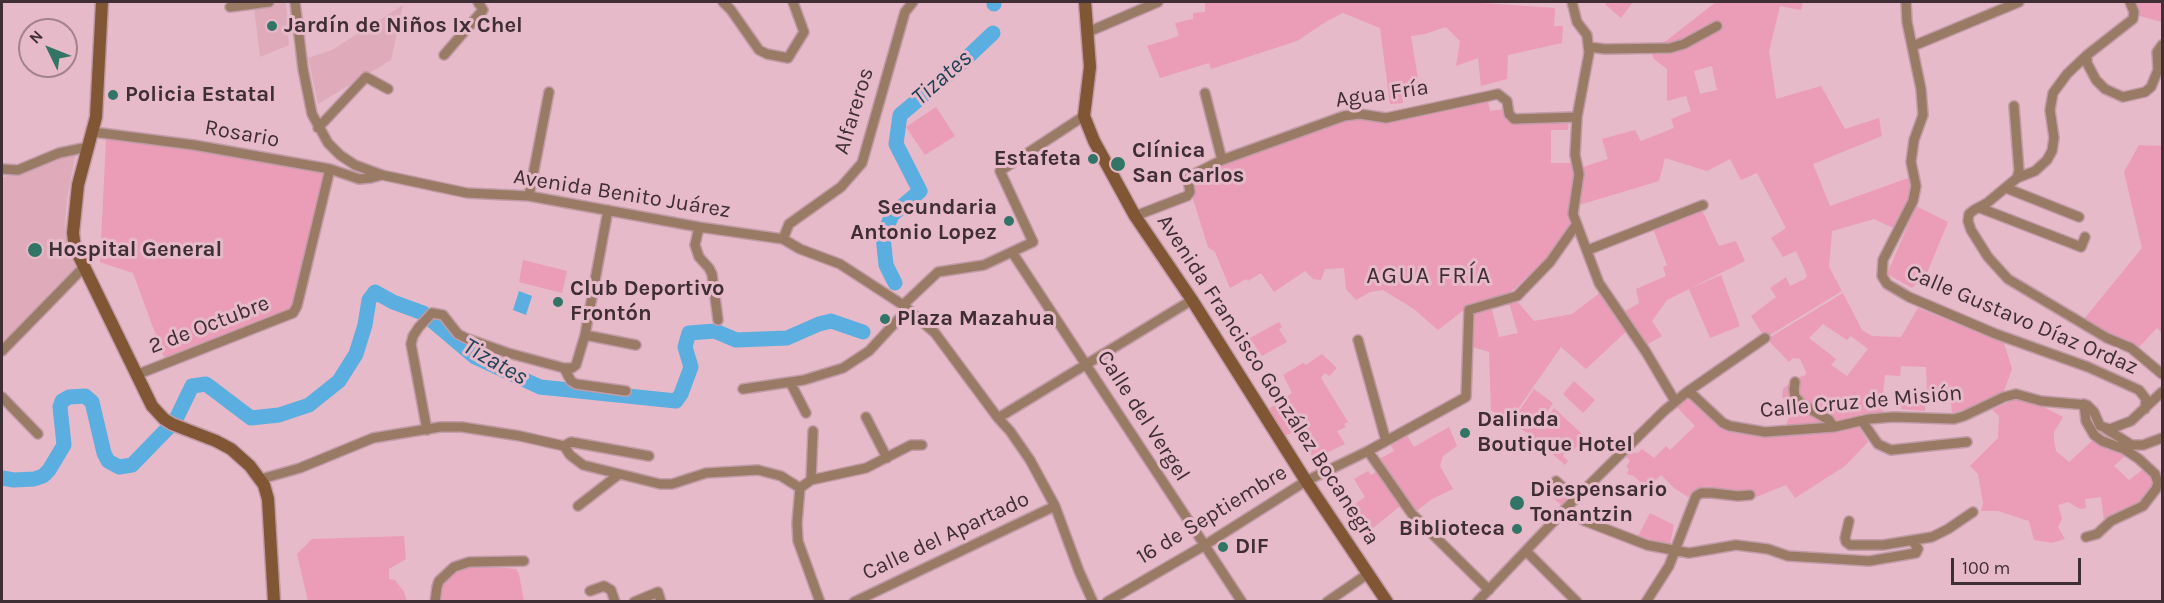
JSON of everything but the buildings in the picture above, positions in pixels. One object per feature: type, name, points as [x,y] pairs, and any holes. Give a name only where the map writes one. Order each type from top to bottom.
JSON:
[{"type":"street","points":[[102,2],[96,117],[78,185],[73,233],[75,248],[152,406],[164,419],[222,444],[250,466],[261,479],[268,499],[274,602]]},
{"type":"street","points":[[230,7],[269,2]]},
{"type":"street","name":"Avenida Benito Juárez","points":[[295,2],[308,101],[318,128],[328,143],[355,165],[382,175],[467,193],[529,196],[699,227],[783,239],[800,249],[840,264],[906,307],[935,333],[1030,460],[1055,506],[1093,602]]},
{"type":"street","points":[[444,55],[483,10],[478,2]]},
{"type":"street","points":[[723,2],[759,50],[788,58],[804,32],[793,2]]},
{"type":"street","name":"Alfareros","points":[[783,239],[789,224],[841,187],[862,163],[899,30],[905,12],[913,2]]},
{"type":"street","points":[[742,389],[818,377],[852,363],[869,351],[938,272],[984,265],[1033,242],[1000,171],[1084,116],[1090,67],[1084,2]]},
{"type":"street","points":[[1088,32],[1158,2]]},
{"type":"street","points":[[1572,2],[1577,22],[1587,35],[1589,47],[1577,117],[1575,155],[1579,174],[1573,214],[1599,283],[1646,352],[1675,401]]},
{"type":"street","points":[[1906,2],[1906,22],[1913,46],[2019,2]]},
{"type":"street","points":[[2016,177],[2035,171],[2050,155],[2055,138],[2050,110],[2053,93],[2067,74],[2087,55],[2133,19],[2134,12],[2130,2]]},
{"type":"street","points":[[1589,47],[1605,49],[1670,48],[1684,44],[1717,26]]},
{"type":"street","points":[[2087,55],[2087,63],[2096,80],[2111,93],[2123,97],[2145,92],[2151,87],[2158,70],[2157,52],[2163,45]]},
{"type":"street","name":"Calle Gustavo Díaz Ordaz","points":[[1913,46],[1922,89],[1923,115],[1914,140],[1911,162],[1916,186],[1912,201],[1883,260],[1881,268],[1887,284],[1909,297],[1996,334],[2088,367],[2139,390],[2146,399],[2145,409]]},
{"type":"street","points":[[318,128],[366,77],[388,89]]},
{"type":"street","points":[[529,196],[549,92]]},
{"type":"street","points":[[1205,93],[1222,160]]},
{"type":"street","name":"Agua Fría","points":[[1135,216],[1187,196],[1190,192],[1188,180],[1190,176],[1222,160],[1344,116],[1360,114],[1386,118],[1497,94],[1507,100],[1509,114],[1514,119],[1577,117]]},
{"type":"street","points":[[2014,106],[2019,171],[2006,188],[1969,214],[1969,225],[1988,257],[2001,273],[2107,338],[2132,348],[2163,374]]},
{"type":"street","name":"Avenida Francisco González Bocanegra","points":[[1084,116],[1094,141],[1135,216],[1192,300],[1306,481],[1387,602]]},
{"type":"street","name":"Rosario","points":[[93,132],[194,145],[330,169],[359,179],[382,175]]},
{"type":"street","points":[[2,169],[18,170],[59,153],[88,147]]},
{"type":"street","name":"2 de Octubre","points":[[136,375],[293,313],[297,306],[330,169]]},
{"type":"street","points":[[2006,188],[2079,217]]},
{"type":"street","points":[[1588,250],[1703,204]]},
{"type":"street","points":[[1980,208],[2081,247],[2085,237]]},
{"type":"street","points":[[427,430],[411,344],[413,336],[427,318],[435,313],[443,315],[458,334],[468,339],[564,368],[572,368],[576,365],[585,335],[608,210]]},
{"type":"street","name":"16 de Septiembre","points":[[1107,602],[1205,545],[1306,481],[1368,451],[1466,397],[1469,310],[1517,296],[1550,262],[1576,225]]},
{"type":"street","points":[[699,227],[695,245],[699,257],[710,268],[712,274],[718,320]]},
{"type":"street","name":"Calle del Vergel","points":[[1011,252],[1242,602]]},
{"type":"street","points":[[2,351],[83,268]]},
{"type":"street","points":[[998,418],[1192,300]]},
{"type":"street","points":[[585,335],[636,345]]},
{"type":"street","points":[[1481,600],[1575,499],[1675,401],[1765,338]]},
{"type":"street","points":[[1358,340],[1386,441]]},
{"type":"street","points":[[564,368],[571,381],[576,384],[626,391]]},
{"type":"street","points":[[790,382],[806,413]]},
{"type":"street","points":[[1795,382],[1795,397],[1803,405],[1828,420],[1834,427]]},
{"type":"street","name":"Calle Cruz de Misión","points":[[1687,392],[1723,423],[1765,432],[1834,427],[1893,417],[1954,418],[2013,394],[2041,400],[2084,404]]},
{"type":"street","points":[[2106,429],[2132,421],[2163,392]]},
{"type":"street","points":[[2,398],[38,434]]},
{"type":"street","points":[[2084,404],[2090,407],[2098,423],[2132,445],[2143,446],[2163,438]]},
{"type":"street","points":[[2084,404],[2086,422],[2094,435],[2107,444],[2124,449],[2139,459],[2155,474],[2158,483],[2147,502],[2138,510],[2111,521],[2097,534],[2086,537]]},
{"type":"street","points":[[866,417],[887,458]]},
{"type":"street","points":[[1862,421],[1878,444],[1890,450],[1967,442]]},
{"type":"street","points":[[261,479],[300,468],[373,438],[462,427],[564,446],[571,442],[649,456]]},
{"type":"street","points":[[811,480],[813,431]]},
{"type":"street","points":[[820,602],[798,541],[800,488],[811,480],[866,468],[911,445],[922,445]]},
{"type":"street","points":[[564,446],[578,462],[618,475],[666,485],[706,473],[758,470],[781,476],[800,488]]},
{"type":"street","points":[[1368,451],[1412,514],[1489,590]]},
{"type":"street","points":[[578,506],[618,475]]},
{"type":"street","points":[[1556,481],[1575,499]]},
{"type":"street","points":[[1646,602],[1669,566],[1696,496],[1701,493],[1750,495]]},
{"type":"street","name":"Calle del Apartado","points":[[854,602],[1055,506]]},
{"type":"street","points":[[1565,510],[1585,521],[1647,545],[1689,552],[1736,545],[1768,549],[1788,556],[1869,561],[1916,553],[1918,549],[1913,541]]},
{"type":"street","points":[[1849,521],[1845,538],[1850,545],[1883,545],[1913,541],[1939,534],[1973,512]]},
{"type":"street","points":[[1526,551],[1577,602]]},
{"type":"street","points":[[435,602],[439,581],[454,567],[470,562],[524,561]]},
{"type":"street","points":[[1327,602],[1369,573]]},
{"type":"street","points":[[591,591],[604,586],[611,590],[615,602]]},
{"type":"street","points":[[634,602],[660,597]]},
{"type":"shaded area","name":"Jardín de Niños Ix Chel","points":[[286,2],[289,45],[260,57],[254,8]]},
{"type":"shaded area","points":[[1205,2],[1467,2],[1555,8],[1554,26],[1563,26],[1562,43],[1508,55],[1507,79],[1481,86],[1478,58],[1456,66],[1460,41],[1446,27],[1411,36],[1419,85],[1401,87],[1403,103],[1390,104],[1380,28],[1343,13],[1297,41],[1211,69],[1209,63],[1160,78],[1147,46],[1179,36],[1175,23],[1193,19],[1193,13],[1205,12]]},
{"type":"shaded area","points":[[1605,2],[1633,2],[1621,18]]},
{"type":"shaded area","points":[[1716,2],[1803,2],[1801,10],[1780,6],[1769,51],[1776,99],[1821,86],[1845,129],[1879,118],[1882,136],[1813,164],[1830,206],[1911,177],[1910,199],[1895,229],[1874,219],[1832,231],[1829,267],[1842,291],[1765,338],[1751,316],[1776,297],[1770,288],[1786,277],[1790,286],[1805,279],[1807,275],[1796,251],[1783,257],[1771,238],[1786,228],[1757,173],[1741,180],[1730,159],[1707,171],[1665,158],[1659,181],[1579,205],[1583,167],[1608,159],[1602,139],[1635,130],[1641,141],[1674,128],[1671,119],[1691,111],[1686,96],[1667,101],[1667,69],[1654,59],[1649,46],[1666,41]],"holes":[[[1712,66],[1717,90],[1700,94],[1694,71]]]},
{"type":"shaded area","points":[[2132,2],[2162,2],[2162,22],[2136,15]]},
{"type":"shaded area","points":[[403,5],[391,60],[318,104],[308,58],[332,50]]},
{"type":"shaded area","points":[[1488,101],[1490,111],[1505,109],[1505,114],[1569,120],[1568,130],[1551,130],[1551,163],[1573,163],[1575,172],[1568,212],[1571,222],[1546,259],[1509,294],[1465,309],[1438,330],[1414,309],[1383,290],[1370,292],[1356,300],[1346,289],[1344,268],[1325,269],[1321,280],[1313,279],[1305,271],[1274,292],[1261,273],[1230,288],[1215,252],[1208,247],[1192,196],[1194,183],[1202,175],[1224,164],[1345,120],[1367,119],[1381,123]]},
{"type":"shaded area","points":[[936,107],[955,136],[925,155],[906,127]]},
{"type":"shaded area","points":[[114,137],[326,172],[292,309],[165,360],[133,273],[100,262],[106,140]]},
{"type":"shaded area","points":[[2139,145],[2162,146],[2162,333],[2157,328],[2138,348],[2118,340],[2084,319],[2142,248],[2124,172]]},
{"type":"shaded area","name":"Hospital General","points":[[76,152],[67,199],[65,225],[68,246],[76,268],[2,346],[2,178]]},
{"type":"shaded area","points":[[1916,206],[1948,222],[1927,273],[1912,288],[1887,274]]},
{"type":"shaded area","points":[[1701,208],[1719,246],[1736,241],[1745,261],[1667,300],[1652,321],[1662,336],[1646,345],[1631,327],[1586,369],[1561,347],[1509,422],[1491,410],[1489,352],[1469,346],[1470,312],[1491,306],[1499,337],[1518,333],[1509,303],[1516,300],[1534,321],[1572,314],[1601,292],[1617,316],[1639,303],[1636,289],[1666,276],[1663,267],[1667,265],[1652,226]]},
{"type":"shaded area","points":[[523,260],[567,271],[562,293],[519,282]]},
{"type":"shaded area","points":[[1721,275],[1740,326],[1710,338],[1689,289]]},
{"type":"shaded area","points":[[1843,293],[1862,330],[1872,336],[1901,337],[1918,308],[2004,343],[2012,369],[2004,391],[1972,407],[1952,413],[1950,393],[1927,392],[1926,367],[1901,366],[1900,376],[1885,375],[1883,394],[1875,402],[1885,413],[1829,425],[1786,425],[1793,407],[1782,397],[1783,389],[1794,379],[1806,375],[1806,372],[1800,359],[1793,358],[1789,362],[1767,339]],"holes":[[[1823,324],[1847,340],[1851,336],[1868,349],[1847,376],[1831,365],[1836,359],[1809,338]]]},
{"type":"shaded area","points":[[1279,322],[1282,327],[1279,329],[1287,342],[1262,356],[1250,338]]},
{"type":"shaded area","points":[[1322,354],[1337,368],[1329,376],[1325,373],[1321,378],[1348,422],[1344,424],[1346,427],[1337,431],[1345,444],[1314,459],[1295,431],[1282,437],[1267,410],[1292,393],[1283,375],[1303,363],[1306,365]]},
{"type":"shaded area","points":[[1574,381],[1595,400],[1583,413],[1563,394]]},
{"type":"shaded area","points":[[1534,389],[1553,403],[1542,420],[1544,422],[1554,408],[1583,435],[1578,439],[1581,442],[1571,453],[1568,451],[1563,456],[1568,461],[1565,465],[1531,435],[1511,423]]},
{"type":"shaded area","points":[[1688,397],[1721,426],[1734,433],[1766,435],[1859,427],[1868,442],[1845,466],[1795,498],[1786,485],[1751,499],[1727,501],[1699,495],[1688,497],[1674,488],[1661,475],[1645,491],[1637,486],[1640,482],[1634,476],[1627,474],[1629,469],[1626,467],[1630,461],[1626,457],[1631,452],[1638,453],[1642,449],[1654,458],[1666,446],[1670,450],[1695,426],[1675,405]]},
{"type":"shaded area","points":[[1902,397],[1926,399],[1925,411],[1901,409]]},
{"type":"shaded area","points":[[2015,399],[2036,403],[2063,417],[2054,432],[2054,439],[2056,451],[2069,462],[2093,440],[2125,456],[2114,466],[2129,480],[2145,468],[2156,483],[2146,501],[2104,521],[2101,497],[2085,499],[2086,508],[2080,509],[2068,502],[2058,505],[2062,519],[2058,527],[2065,539],[2052,543],[2034,540],[2029,521],[1998,511],[1981,511],[1983,503],[1978,474],[1970,466],[1998,438],[1999,416],[1992,410]]},
{"type":"shaded area","points":[[1449,427],[1457,446],[1443,456],[1440,466],[1453,489],[1432,499],[1414,513],[1379,459],[1394,451],[1389,443],[1405,432],[1414,447]]},
{"type":"shaded area","points":[[1382,468],[1411,510],[1407,515],[1399,507],[1368,532],[1351,507],[1365,497],[1354,479],[1368,471],[1371,475]]},
{"type":"shaded area","points":[[1553,482],[1571,498],[1563,507],[1545,490]]},
{"type":"shaded area","points":[[1650,513],[1674,525],[1670,545],[1638,536]]},
{"type":"shaded area","points":[[404,536],[406,559],[389,569],[389,579],[395,580],[404,592],[407,601],[308,601],[297,554],[312,539]]},
{"type":"shaded area","points":[[475,565],[516,569],[524,601],[438,602],[442,582],[461,567]]},
{"type":"water","points":[[519,291],[532,296],[526,315],[513,310]]},
{"type":"waterway","name":"Tizates","points":[[895,283],[886,265],[883,236],[892,215],[920,191],[896,144],[900,115],[993,33]]},
{"type":"waterway","name":"Tizates","points":[[177,417],[192,386],[206,384],[251,418],[279,415],[309,405],[339,381],[356,354],[365,325],[369,300],[375,292],[393,302],[423,313],[475,357],[540,387],[676,401],[691,367],[685,347],[689,333],[715,331],[736,340],[787,338],[831,321],[863,332]]},
{"type":"waterway","name":"Tizates","points":[[2,478],[34,479],[43,476],[49,470],[64,445],[60,407],[62,401],[69,397],[85,396],[92,402],[104,453],[108,461],[119,467],[132,465],[169,427]]},
{"type":"place","name":"Jardín de Niños Ix Chel","points":[[272,26]]},
{"type":"place","name":"Policia Estatal","points":[[113,95]]},
{"type":"place","name":"Estafeta","points":[[1093,159]]},
{"type":"place","name":"Clínica San Carlos","points":[[1118,164]]},
{"type":"place","name":"Secundaria Antonio Lopez","points":[[1009,221]]},
{"type":"place","name":"Hospital General","points":[[35,250]]},
{"type":"place","name":"Club Deportivo Frontón","points":[[558,302]]},
{"type":"place","name":"Plaza Mazahua","points":[[885,319]]},
{"type":"place","name":"Dalinda Boutique Hotel","points":[[1465,433]]},
{"type":"place","name":"Diespensario Tonantzin","points":[[1517,503]]},
{"type":"place","name":"Biblioteca","points":[[1517,529]]},
{"type":"place","name":"DIF","points":[[1223,547]]},
{"type":"district","name":"AGUA FRÍA","points":[[1429,276]]}]
